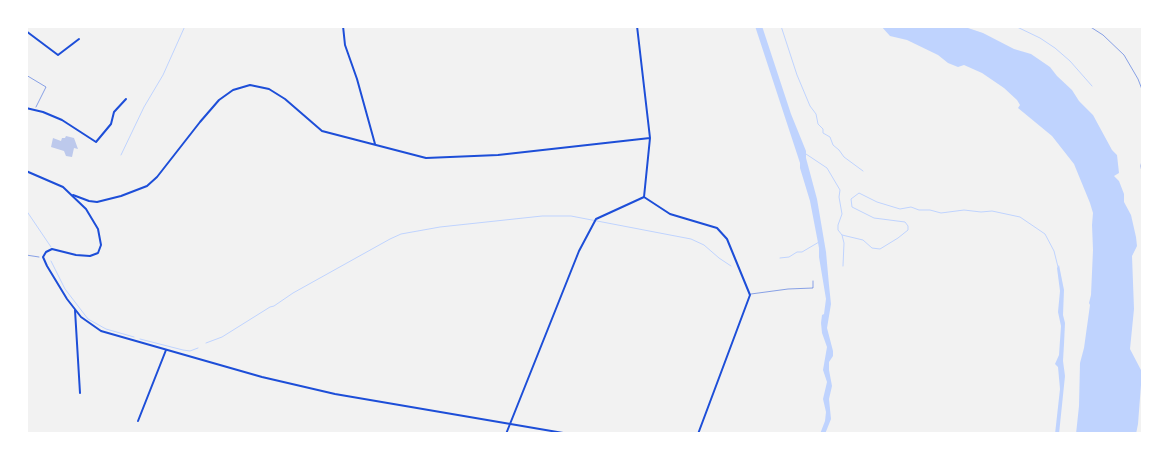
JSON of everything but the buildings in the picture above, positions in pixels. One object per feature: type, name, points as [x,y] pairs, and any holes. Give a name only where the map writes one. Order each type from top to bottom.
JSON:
[{"type":"street","points":[[637,26],[650,138],[649,165],[644,197]]},
{"type":"street","points":[[341,27],[376,145]]},
{"type":"street","points":[[26,31],[58,55],[79,38]]},
{"type":"street","points":[[26,171],[56,183],[73,195],[89,202],[121,196],[147,186],[157,177],[213,107],[227,94],[244,86],[257,86],[269,89],[285,99],[322,131],[420,157],[498,155],[650,138]]},
{"type":"street","points":[[26,108],[34,109],[62,120],[96,142],[111,124],[114,112],[126,99]]},
{"type":"street","points":[[73,195],[92,218],[100,234],[101,249],[98,253],[90,256],[76,256],[52,249],[46,252],[44,257],[47,266],[75,310],[87,323],[101,331],[262,377],[335,394],[569,434]]},
{"type":"street","points":[[506,434],[579,251],[596,219],[644,197]]},
{"type":"street","points":[[644,197],[670,214],[717,228],[727,239],[750,295],[698,434]]},
{"type":"street","points":[[75,310],[80,393]]},
{"type":"street","points":[[138,421],[166,350]]},
{"type":"lane","points":[[750,295],[788,289],[813,288],[813,281]]},
{"type":"path","points":[[1089,26],[1103,35],[1124,55],[1143,92]]},
{"type":"path","points":[[26,75],[46,87],[34,109]]},
{"type":"path","points":[[1143,154],[1141,166],[1143,180]]},
{"type":"path","points":[[26,255],[44,257]]},
{"type":"water","points":[[755,26],[762,26],[791,114],[806,151],[806,158],[817,199],[826,252],[831,304],[827,328],[833,351],[833,356],[829,362],[832,386],[829,399],[831,419],[825,434],[820,434],[826,412],[823,399],[827,382],[823,370],[827,347],[821,323],[826,299],[819,248],[800,163]]},
{"type":"water","points":[[881,26],[962,26],[983,33],[1014,49],[1031,54],[1050,67],[1093,115],[1112,150],[1117,155],[1119,173],[1114,176],[1119,181],[1124,194],[1124,202],[1131,215],[1136,237],[1137,246],[1132,256],[1134,309],[1130,349],[1142,372],[1136,434],[1076,434],[1080,363],[1084,348],[1091,295],[1093,213],[1074,164],[1052,136],[1018,108],[1020,105],[1017,100],[1004,88],[982,73],[964,65],[958,67],[948,63],[938,55],[907,40],[890,36]]},
{"type":"water","points":[[1059,265],[1064,290],[1063,361],[1065,376],[1059,434],[1055,434],[1060,389],[1058,367],[1055,364],[1059,355],[1061,326],[1058,312],[1060,291],[1057,268]]},
{"type":"waterway","points":[[121,155],[144,107],[163,75],[185,26]]},
{"type":"waterway","points":[[781,26],[797,75],[810,106],[816,114],[818,124],[823,129],[823,133],[830,137],[833,145],[844,157],[863,171]]},
{"type":"waterway","points":[[1015,26],[1040,38],[1055,48],[1070,61],[1092,86]]},
{"type":"waterway","points":[[806,154],[827,168],[840,190],[839,197],[842,214],[838,230],[842,235],[863,240],[872,248],[880,249],[908,230],[905,222],[874,218],[852,207],[851,199],[859,193],[877,202],[900,209],[911,207],[941,213],[964,210],[992,211],[1020,217],[1045,234],[1054,251],[1058,267]]},
{"type":"waterway","points":[[26,210],[51,247]]},
{"type":"waterway","points":[[206,343],[222,337],[293,293],[390,239],[401,234],[440,227],[542,216],[571,216],[691,239],[704,245],[731,266]]},
{"type":"waterway","points":[[842,235],[844,243],[843,266]]},
{"type":"waterway","points":[[780,258],[802,252],[819,242]]},
{"type":"waterway","points":[[51,261],[65,289],[88,319],[106,329],[134,337]]},
{"type":"waterway","points":[[140,339],[183,350],[190,351],[198,348]]}]
